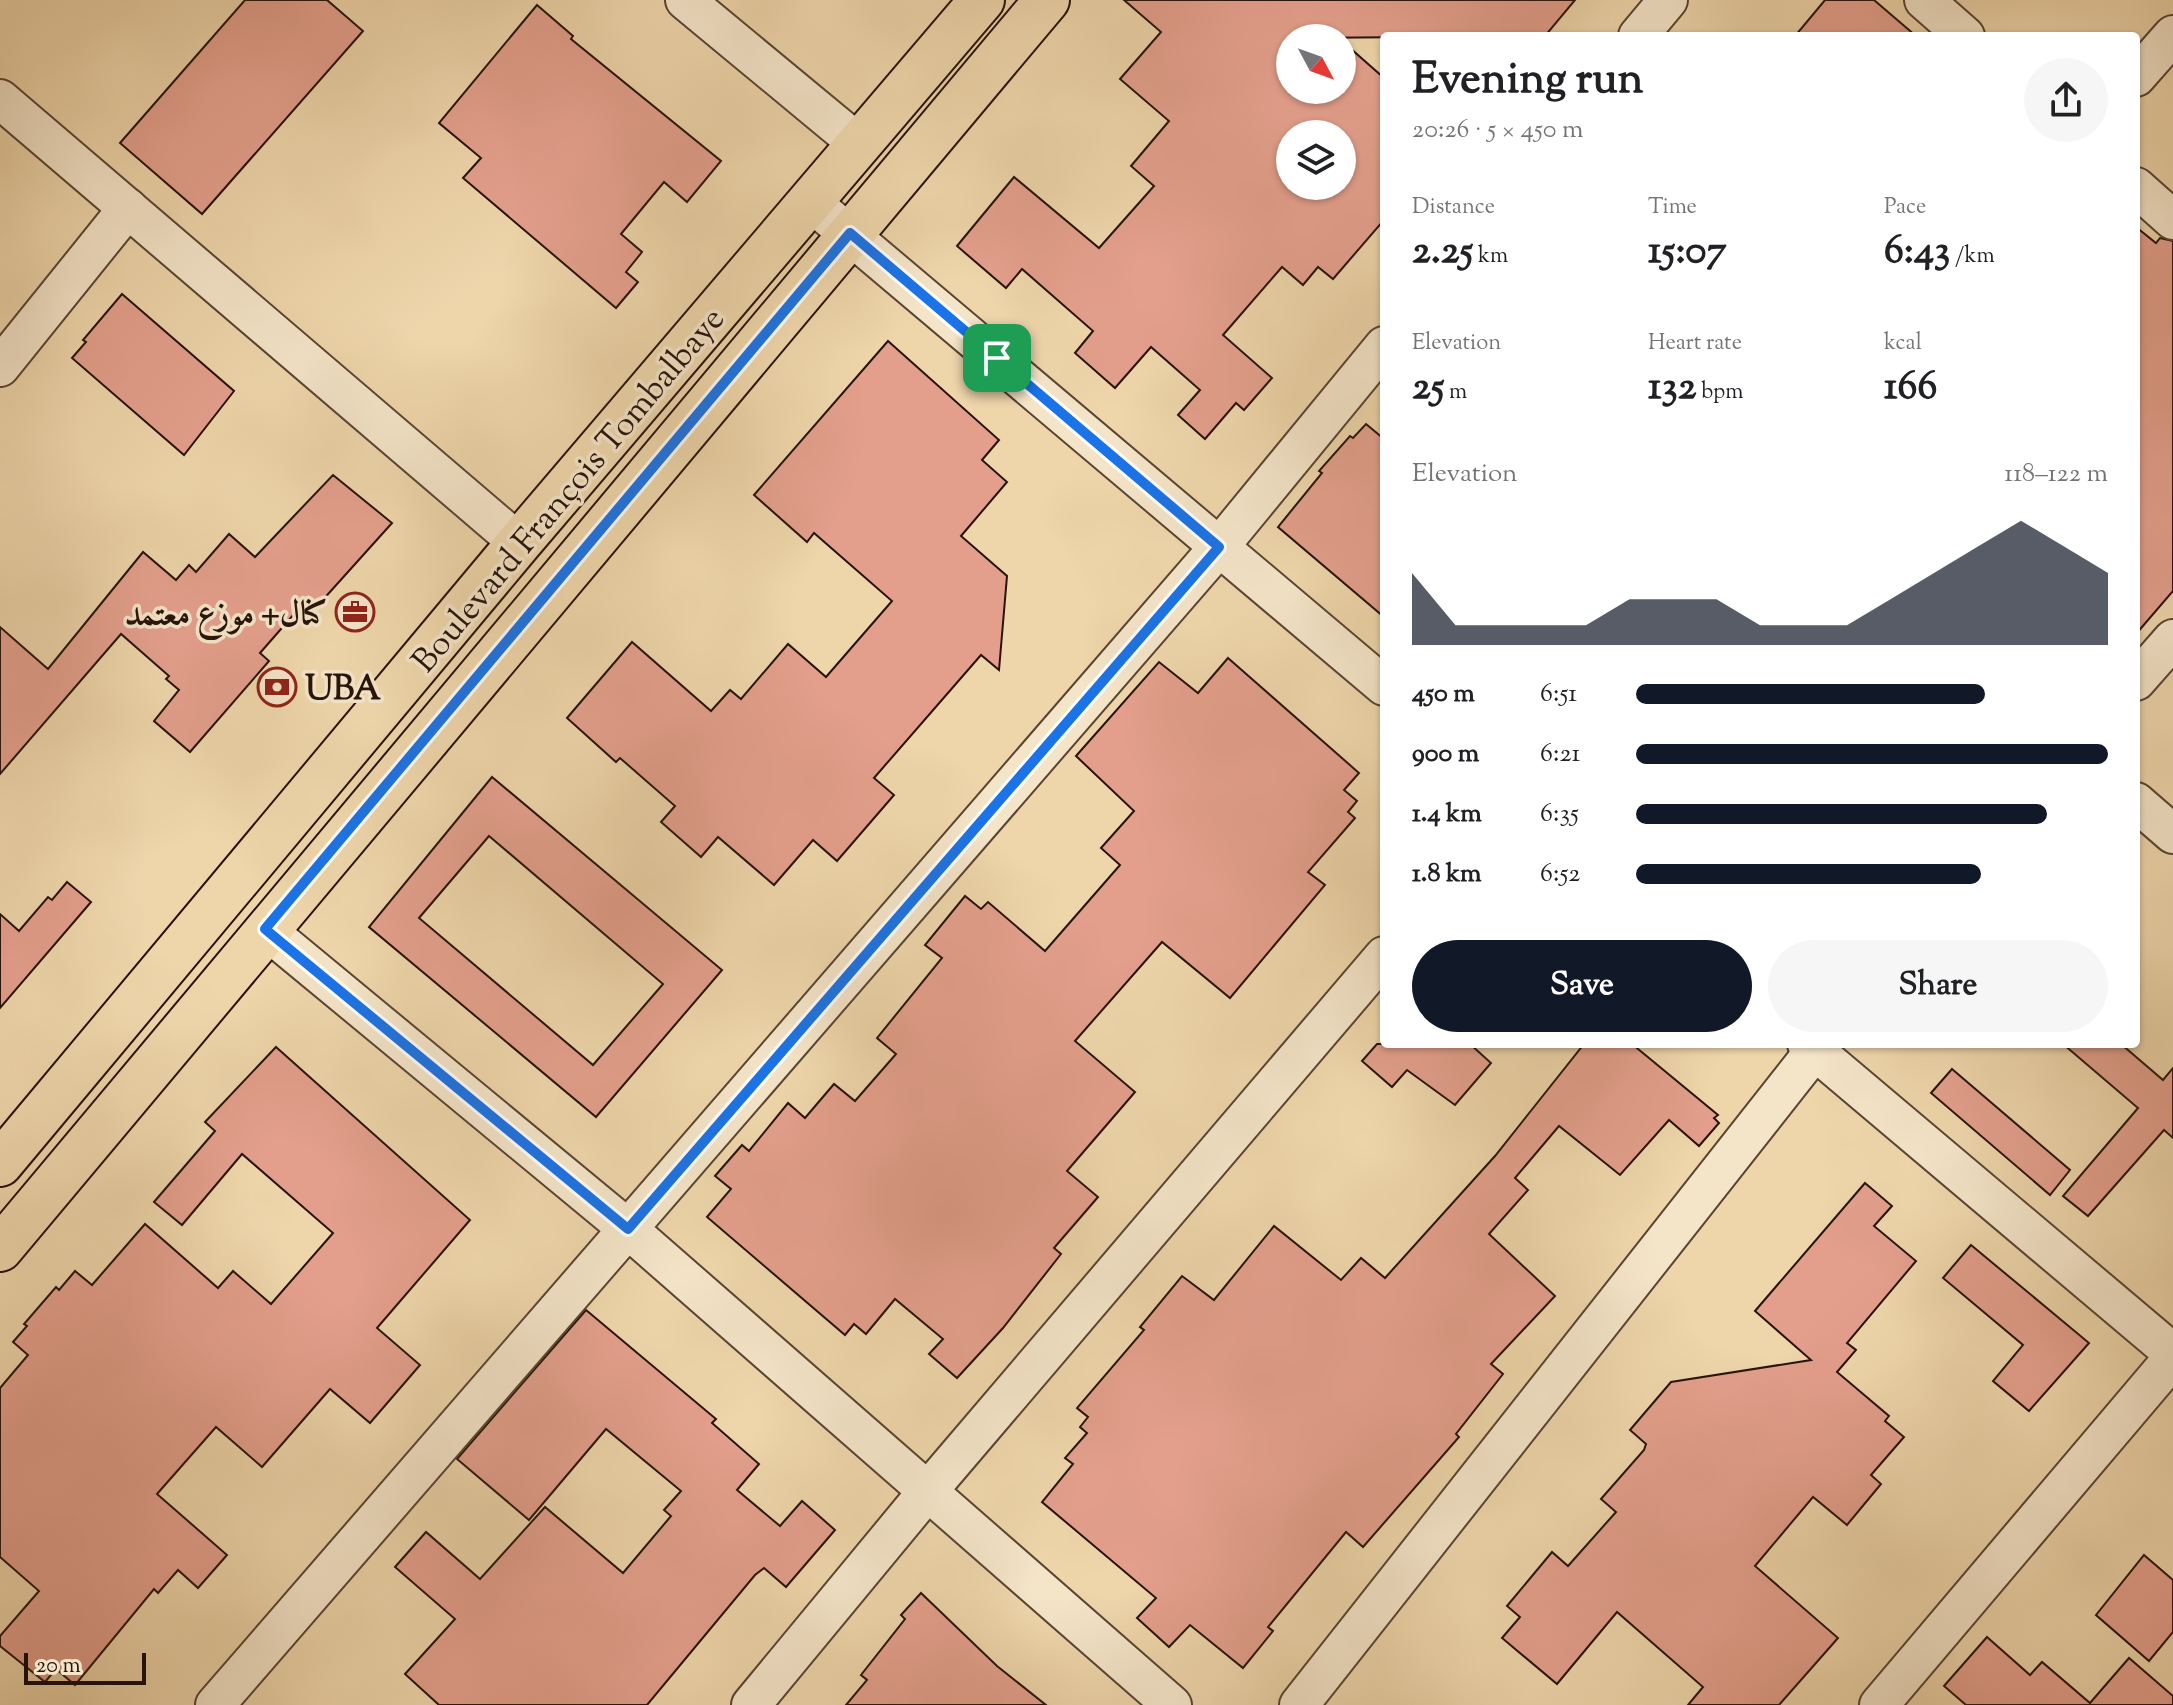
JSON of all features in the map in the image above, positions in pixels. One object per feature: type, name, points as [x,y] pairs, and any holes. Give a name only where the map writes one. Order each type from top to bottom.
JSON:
[{"type":"main road","name":"Boulevard François Tombalbaye","points":[[0,1164],[519,543],[982,0]]},
{"type":"main road","name":"Boulevard François Tombalbaye","points":[[0,1249],[265,929],[1047,0]]},
{"type":"street","points":[[685,0],[860,145]]},
{"type":"street","points":[[1641,32],[1668,0]]},
{"type":"street","points":[[1924,0],[1960,32]]},
{"type":"street","points":[[2140,72],[2173,35]]},
{"type":"street","points":[[0,99],[519,543]]},
{"type":"street","points":[[2140,191],[2173,220]]},
{"type":"street","points":[[812,203],[1380,683]]},
{"type":"street","points":[[0,367],[128,208]]},
{"type":"street","points":[[215,1705],[1219,547],[1380,351]]},
{"type":"street","points":[[2140,676],[2173,639]]},
{"type":"street","points":[[2140,805],[2173,834]]},
{"type":"street","points":[[265,929],[628,1229],[1172,1705]]},
{"type":"street","points":[[751,1705],[927,1492],[1380,961]]},
{"type":"street","points":[[1299,1705],[1812,1048]]},
{"type":"street","points":[[1816,1048],[2173,1355],[1879,1705]]},
{"type":"building","points":[[245,0],[327,0],[363,31],[202,214],[120,143]]},
{"type":"building","points":[[1124,0],[1575,0],[1548,32],[1380,32],[1380,37],[1356,37],[1356,24],[1276,24],[1276,104],[1356,104],[1356,53],[1380,74],[1380,225],[1333,279],[1318,267],[1303,285],[1282,267],[1223,335],[1272,378],[1244,410],[1236,403],[1205,439],[1178,415],[1200,390],[1151,347],[1115,388],[1075,353],[1093,331],[1022,269],[1006,288],[957,246],[1014,177],[1099,248],[1154,186],[1131,166],[1169,121],[1120,79],[1161,32]]},
{"type":"building","points":[[1825,0],[1874,0],[1911,32],[1798,32]]},
{"type":"building","points":[[537,5],[573,36],[571,39],[721,161],[687,202],[664,182],[621,234],[642,252],[626,272],[638,282],[616,308],[463,178],[481,158],[439,123]]},
{"type":"building","points":[[2140,230],[2156,243],[2160,238],[2173,241],[2173,591],[2140,629]]},
{"type":"building","points":[[122,294],[234,391],[184,455],[72,358],[86,342],[83,340]]},
{"type":"building","points":[[888,341],[999,440],[982,460],[1007,482],[961,536],[1007,576],[999,670],[981,655],[874,778],[894,795],[837,861],[813,840],[774,885],[718,837],[701,857],[661,822],[675,806],[620,758],[616,762],[567,718],[632,642],[711,711],[730,690],[741,699],[788,644],[826,677],[892,601],[814,533],[807,542],[754,495]]},
{"type":"building","points":[[1366,424],[1380,436],[1380,614],[1278,527],[1322,473],[1319,471],[1350,436],[1353,438]]},
{"type":"building","points":[[333,475],[392,523],[311,613],[302,605],[260,653],[269,661],[190,752],[154,721],[179,690],[166,679],[169,676],[121,634],[0,774],[0,627],[48,669],[143,552],[176,580],[189,565],[196,572],[229,534],[255,557]]},
{"type":"building","points":[[1228,658],[1359,773],[1344,790],[1357,801],[1348,812],[1355,818],[1308,872],[1325,885],[1230,998],[1162,942],[1075,1041],[1135,1092],[1067,1171],[1098,1197],[1054,1248],[1061,1254],[1003,1328],[957,1378],[929,1354],[943,1339],[895,1299],[866,1334],[854,1324],[845,1335],[707,1217],[731,1189],[715,1176],[742,1145],[749,1151],[788,1103],[805,1118],[834,1084],[855,1101],[896,1054],[877,1038],[942,958],[925,945],[965,896],[981,909],[988,902],[1045,951],[1120,865],[1101,848],[1134,811],[1076,756],[1159,662],[1198,693]]},
{"type":"building","points":[[492,777],[722,970],[596,1117],[369,927]],"holes":[[[489,836],[663,984],[593,1065],[419,918]]]},
{"type":"building","points":[[67,882],[91,902],[0,1008],[0,914],[19,931],[48,897],[52,900]]},
{"type":"building","points":[[1380,1044],[1380,1048],[1474,1048],[1491,1063],[1455,1105],[1407,1070],[1392,1087],[1362,1061]]},
{"type":"building","points":[[276,1047],[470,1220],[377,1328],[420,1365],[370,1423],[330,1389],[262,1467],[216,1427],[157,1494],[227,1555],[198,1588],[178,1570],[158,1593],[154,1589],[75,1685],[56,1669],[45,1682],[0,1646],[0,1636],[39,1591],[0,1557],[0,1388],[28,1355],[13,1342],[27,1326],[24,1324],[56,1287],[59,1290],[75,1271],[92,1285],[145,1224],[218,1288],[233,1271],[271,1304],[333,1233],[242,1154],[182,1225],[154,1202],[215,1131],[205,1122]]},
{"type":"building","points":[[1581,1048],[1637,1048],[1718,1115],[1714,1118],[1719,1123],[1699,1146],[1669,1120],[1620,1175],[1559,1126],[1515,1178],[1528,1190],[1489,1234],[1555,1296],[1491,1364],[1503,1374],[1456,1434],[1459,1437],[1363,1547],[1346,1532],[1268,1627],[1273,1631],[1243,1668],[1190,1625],[1169,1647],[1137,1618],[1156,1598],[1042,1502],[1073,1464],[1065,1458],[1087,1433],[1080,1427],[1088,1417],[1077,1408],[1144,1330],[1140,1327],[1182,1276],[1214,1300],[1274,1226],[1341,1280],[1361,1258],[1385,1278],[1495,1156]]},
{"type":"building","points":[[2068,1048],[2126,1048],[2163,1080],[2173,1068],[2173,1138],[2164,1130],[2088,1216],[2063,1196],[2138,1108]]},
{"type":"building","points":[[1952,1069],[2070,1170],[2050,1195],[1931,1093]]},
{"type":"building","points":[[1865,1183],[1892,1206],[1874,1226],[1916,1261],[1847,1343],[1856,1350],[1837,1372],[1889,1416],[1885,1421],[1904,1437],[1871,1475],[1881,1484],[1847,1525],[1813,1497],[1755,1566],[1838,1638],[1779,1705],[1688,1705],[1703,1687],[1617,1612],[1557,1684],[1502,1638],[1520,1617],[1507,1606],[1552,1552],[1568,1566],[1616,1512],[1601,1499],[1646,1444],[1630,1430],[1671,1382],[1811,1360],[1755,1311]]},
{"type":"building","points":[[1971,1245],[2089,1343],[2029,1411],[1993,1381],[2023,1345],[1943,1278]]},
{"type":"building","points":[[586,1310],[716,1419],[712,1423],[759,1464],[737,1490],[780,1526],[802,1501],[835,1530],[786,1587],[764,1568],[755,1575],[647,1705],[439,1705],[405,1674],[455,1619],[395,1567],[426,1532],[480,1579],[545,1507],[623,1573],[671,1516],[664,1510],[681,1491],[606,1429],[529,1520],[457,1459]]},
{"type":"building","points":[[2144,1555],[2173,1580],[2173,1632],[2149,1661],[2096,1615]]},
{"type":"building","points":[[921,1593],[997,1666],[1046,1705],[846,1705],[867,1680],[861,1675],[905,1619],[901,1615]]},
{"type":"building","points":[[1987,1637],[2030,1675],[2042,1662],[2090,1703],[2129,1658],[2173,1696],[2173,1705],[1966,1705],[1944,1686]]},
{"type":"place","name":"كنال+ موزع معتمد","points":[[355,612]]},
{"type":"place","name":"UBA","points":[[277,687]]},
{"type":"route","points":[[850,233],[997,358],[1219,547],[628,1229],[265,929],[850,233]]}]
